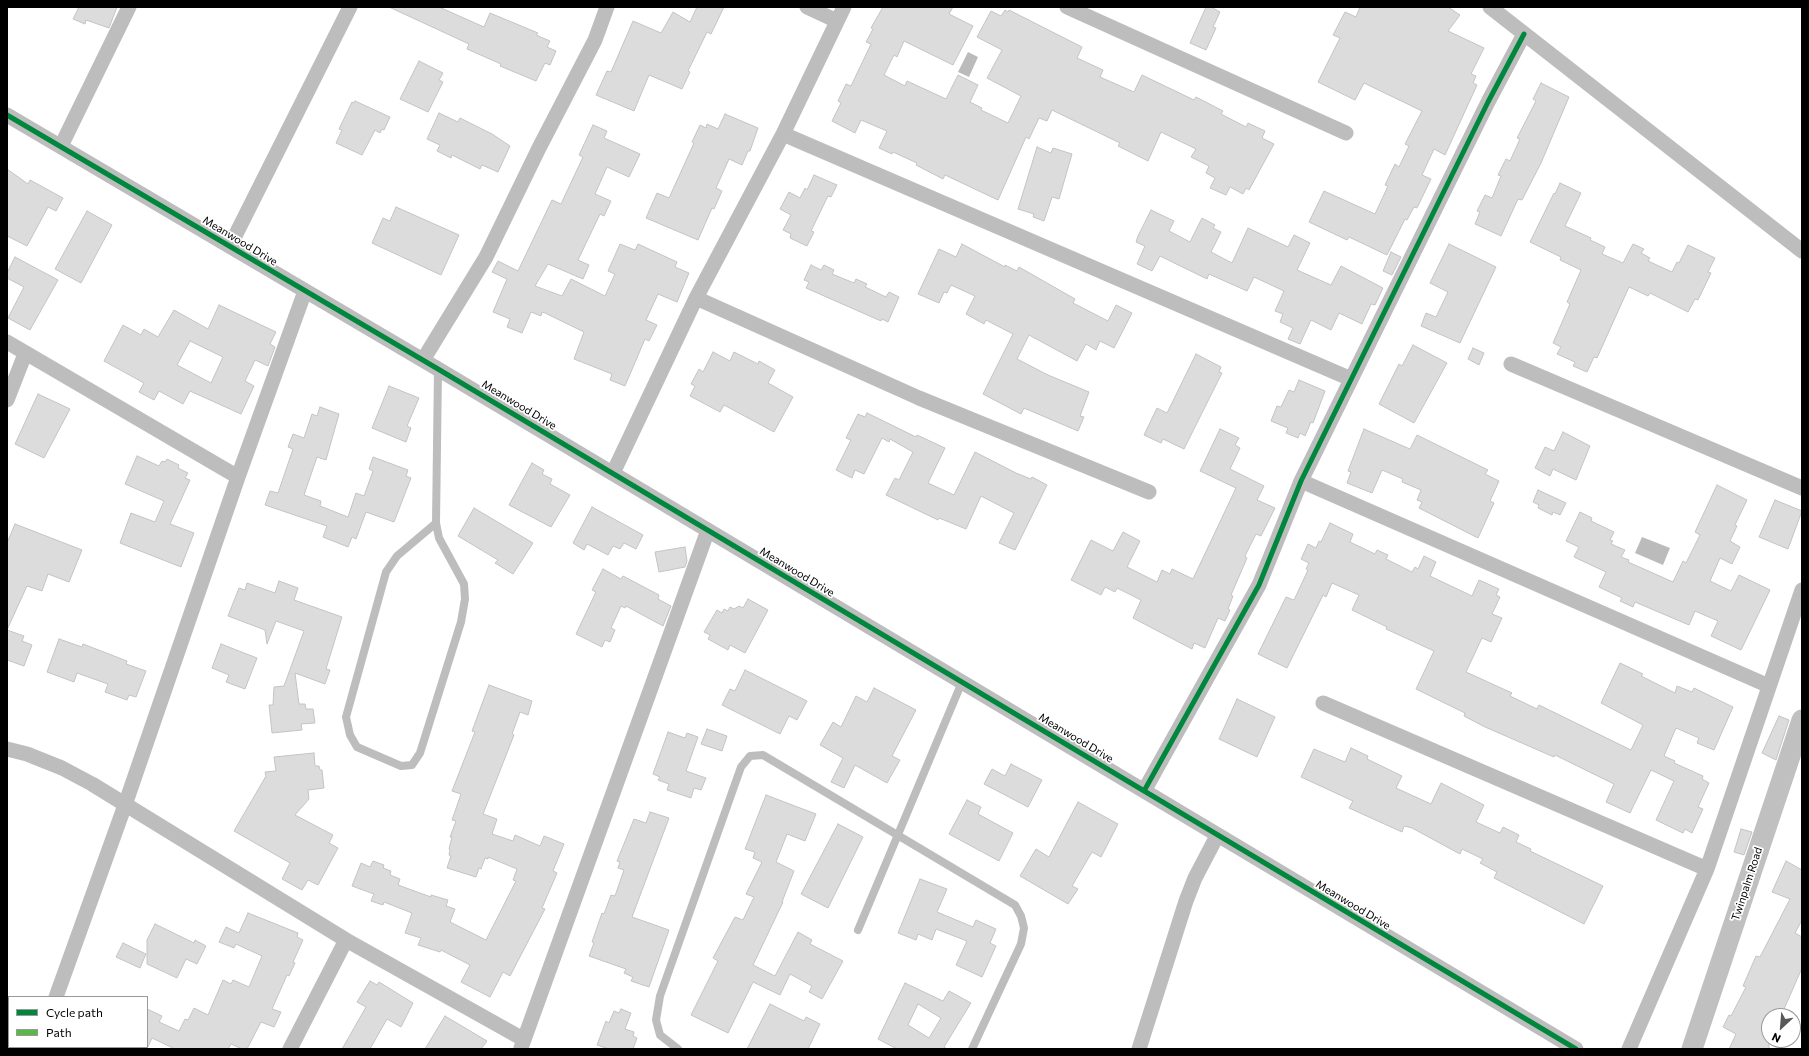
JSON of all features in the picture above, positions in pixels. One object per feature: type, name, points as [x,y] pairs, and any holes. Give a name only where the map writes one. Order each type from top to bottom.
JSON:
[{"type":"main road","name":"Twinpalm Road","points":[[1692,1049],[1802,720]]},
{"type":"street","points":[[60,146],[129,7]]},
{"type":"street","points":[[230,246],[350,7]]},
{"type":"street","points":[[423,360],[486,257],[539,148],[595,40],[607,7]]},
{"type":"street","points":[[807,7],[837,21]]},
{"type":"street","points":[[613,473],[696,298],[783,134],[844,7]]},
{"type":"street","points":[[1067,7],[1346,133]]},
{"type":"street","points":[[1490,7],[1802,251]]},
{"type":"street","points":[[1144,791],[1259,585],[1301,481],[1488,102],[1524,34]]},
{"type":"street","name":"Meanwood Drive","points":[[7,115],[613,473],[1217,836],[1576,1049]]},
{"type":"street","points":[[783,134],[1351,379]]},
{"type":"street","points":[[56,996],[125,805],[238,477],[305,291]]},
{"type":"street","points":[[696,298],[919,398],[1149,492]]},
{"type":"street","points":[[7,342],[25,354],[238,477]]},
{"type":"street","points":[[7,400],[25,354]]},
{"type":"street","points":[[1511,364],[1802,488]]},
{"type":"street","points":[[1301,481],[1769,686]]},
{"type":"street","points":[[7,749],[27,754],[62,768],[92,784],[346,940],[522,1044],[708,530]]},
{"type":"street","points":[[1629,1049],[1707,869],[1802,590]]},
{"type":"street","points":[[1323,703],[1707,869]]},
{"type":"street","points":[[1140,1049],[1186,901],[1195,878],[1217,836]]},
{"type":"street","points":[[290,1049],[346,940]]},
{"type":"lane","points":[[436,523],[397,556],[386,572],[346,717],[350,735],[357,747],[401,766],[412,765],[420,753],[462,622],[465,599],[464,584],[439,538],[436,523],[438,369]]},
{"type":"lane","points":[[858,930],[962,682]]},
{"type":"lane","points":[[678,1049],[660,1034],[656,1020],[660,996],[741,767],[750,756],[763,755],[1015,905],[1021,916],[1024,928],[1021,944],[972,1049]]},
{"type":"shaded area","points":[[968,52],[978,57],[969,77],[958,72]]},
{"type":"shaded area","points":[[1642,537],[1670,548],[1663,565],[1635,553]]},
{"type":"building","points":[[79,7],[117,7],[109,28],[86,20],[85,24],[73,19]]},
{"type":"building","points":[[389,7],[439,7],[484,27],[490,13],[538,33],[536,35],[550,41],[547,47],[556,51],[550,65],[545,63],[536,81],[500,66],[501,64],[467,49],[469,44]]},
{"type":"building","points":[[697,7],[724,7],[711,34],[707,32],[688,71],[690,72],[682,89],[649,75],[634,111],[596,95],[607,71],[611,72],[633,21],[661,33],[673,12],[690,22]]},
{"type":"building","points":[[883,7],[953,7],[949,14],[973,26],[953,65],[904,41],[897,57],[894,55],[884,75],[905,86],[907,81],[946,99],[958,75],[978,85],[970,102],[982,108],[981,110],[1008,123],[1021,96],[987,78],[1002,50],[977,37],[991,11],[1001,16],[1005,10],[1008,12],[1009,10],[1082,47],[1077,58],[1103,70],[1100,77],[1134,92],[1142,75],[1194,100],[1196,97],[1223,111],[1221,114],[1246,127],[1248,123],[1265,131],[1262,138],[1274,144],[1249,190],[1246,188],[1243,194],[1230,187],[1226,195],[1210,188],[1215,178],[1206,173],[1209,166],[1191,157],[1196,149],[1161,132],[1148,161],[1118,146],[1120,143],[1052,110],[1047,121],[1039,118],[1029,139],[1026,137],[998,200],[945,175],[943,179],[916,165],[917,163],[893,152],[892,154],[879,148],[887,131],[861,120],[855,133],[832,121],[841,103],[838,101],[846,84],[851,86],[871,44],[866,42],[873,29],[871,28]]},
{"type":"building","points":[[1206,7],[1211,7],[1220,12],[1213,27],[1216,28],[1206,50],[1190,43]]},
{"type":"building","points":[[1360,7],[1448,7],[1460,15],[1448,31],[1484,48],[1471,74],[1476,76],[1473,83],[1477,85],[1445,155],[1434,149],[1422,175],[1431,179],[1417,208],[1414,207],[1407,220],[1405,219],[1387,255],[1349,237],[1347,240],[1309,222],[1324,191],[1375,214],[1388,186],[1385,185],[1395,164],[1399,167],[1409,146],[1405,144],[1422,111],[1364,83],[1355,100],[1318,82],[1340,38],[1333,35],[1345,12],[1356,17]]},
{"type":"building","points":[[419,61],[443,73],[439,80],[443,82],[428,112],[400,99]]},
{"type":"building","points":[[1541,83],[1569,97],[1541,163],[1522,200],[1518,199],[1501,236],[1475,224],[1480,212],[1477,211],[1485,195],[1492,198],[1501,176],[1498,175],[1506,159],[1510,161],[1520,139],[1517,138],[1536,101],[1533,99]]},
{"type":"building","points":[[355,101],[390,117],[384,130],[382,129],[380,133],[375,130],[362,155],[336,143],[342,130],[339,129],[352,102],[354,103]]},
{"type":"building","points":[[439,113],[458,122],[460,118],[492,134],[510,146],[498,172],[482,165],[480,169],[452,155],[451,158],[437,151],[440,145],[427,139]]},
{"type":"building","points":[[725,114],[758,128],[750,151],[748,151],[742,165],[729,159],[716,188],[722,191],[714,209],[712,208],[698,240],[646,218],[657,193],[669,198],[694,143],[692,142],[700,125],[706,128],[707,124],[718,129]]},
{"type":"building","points":[[593,125],[607,131],[604,138],[640,154],[629,177],[607,167],[595,194],[611,201],[604,216],[600,214],[578,260],[589,265],[583,279],[548,264],[535,286],[562,296],[571,279],[605,296],[615,274],[608,271],[620,244],[635,250],[638,244],[677,262],[675,267],[689,273],[677,302],[658,294],[646,320],[657,325],[649,341],[645,339],[625,386],[610,380],[612,374],[574,359],[584,332],[545,313],[542,312],[541,316],[531,312],[522,333],[507,327],[510,319],[493,312],[507,279],[492,272],[498,261],[518,271],[552,200],[561,204],[583,157],[579,155]]},
{"type":"building","points":[[1037,147],[1051,153],[1053,148],[1072,154],[1059,199],[1052,197],[1044,221],[1033,217],[1034,214],[1018,209]]},
{"type":"building","points":[[7,169],[28,184],[30,180],[63,198],[56,211],[48,207],[27,246],[7,236]]},
{"type":"building","points":[[814,175],[837,185],[831,197],[828,196],[811,231],[814,232],[807,246],[790,238],[791,234],[783,230],[791,215],[780,209],[789,192],[800,198],[805,188],[807,190]]},
{"type":"building","points":[[1560,183],[1581,193],[1565,226],[1591,238],[1590,240],[1605,247],[1602,254],[1623,263],[1633,244],[1644,249],[1641,253],[1650,258],[1648,261],[1672,272],[1677,262],[1679,263],[1688,245],[1715,258],[1708,272],[1711,273],[1698,300],[1695,299],[1688,312],[1650,293],[1648,296],[1629,287],[1597,358],[1594,357],[1587,372],[1573,366],[1575,362],[1557,354],[1561,347],[1553,343],[1570,304],[1567,302],[1581,270],[1560,260],[1561,257],[1530,242]]},
{"type":"building","points":[[396,207],[459,235],[441,275],[372,243],[383,218],[390,221]]},
{"type":"building","points":[[1151,210],[1174,221],[1169,231],[1190,242],[1202,218],[1215,225],[1213,228],[1221,232],[1211,252],[1232,263],[1248,228],[1288,247],[1294,235],[1310,243],[1297,270],[1331,285],[1341,266],[1383,288],[1375,305],[1371,304],[1362,324],[1339,313],[1331,330],[1311,320],[1300,344],[1288,339],[1293,328],[1280,322],[1283,314],[1275,311],[1284,291],[1254,277],[1247,291],[1209,274],[1207,279],[1160,256],[1152,271],[1137,264],[1145,246],[1136,242]]},
{"type":"building","points":[[87,211],[112,225],[81,283],[55,269]]},
{"type":"building","points":[[962,244],[1005,267],[1005,265],[1017,271],[1019,267],[1075,299],[1073,303],[1108,321],[1116,305],[1132,313],[1114,348],[1100,341],[1096,350],[1086,344],[1077,361],[1029,335],[1017,359],[1048,375],[1089,392],[1080,416],[1084,417],[1078,431],[1024,408],[1021,414],[983,394],[1013,334],[986,320],[984,324],[966,314],[975,296],[951,285],[947,293],[944,292],[939,303],[918,294],[939,249],[956,257]]},
{"type":"building","points":[[1449,244],[1496,267],[1460,343],[1421,326],[1426,313],[1436,317],[1448,292],[1430,283]]},
{"type":"building","points":[[1391,252],[1401,257],[1392,275],[1383,271]]},
{"type":"building","points":[[15,257],[58,280],[30,330],[8,318],[24,287],[7,278],[7,273]]},
{"type":"building","points":[[811,265],[821,270],[824,265],[834,270],[832,274],[854,283],[856,279],[867,284],[865,287],[886,297],[889,292],[899,297],[888,322],[882,319],[881,321],[806,288],[809,282],[804,280]]},
{"type":"building","points":[[219,305],[276,332],[270,344],[275,347],[268,366],[255,360],[245,381],[254,386],[241,414],[190,391],[183,404],[159,391],[154,400],[139,392],[144,383],[104,361],[123,325],[141,335],[144,329],[158,337],[174,310],[208,329]],"holes":[[[190,341],[223,357],[211,383],[177,365]]]},
{"type":"building","points":[[1413,345],[1447,363],[1414,423],[1379,404],[1399,364],[1402,366]]},
{"type":"building","points":[[1473,348],[1484,353],[1479,365],[1468,359]]},
{"type":"building","points":[[713,352],[730,361],[734,352],[758,364],[759,361],[775,370],[768,383],[793,397],[774,432],[724,405],[720,412],[690,396],[695,386],[691,384],[699,369],[703,372]]},
{"type":"building","points":[[1196,354],[1221,367],[1219,372],[1222,373],[1184,449],[1163,439],[1161,443],[1144,435],[1157,408],[1167,413]]},
{"type":"building","points":[[1299,380],[1325,391],[1313,423],[1311,422],[1305,436],[1300,433],[1298,438],[1286,433],[1288,428],[1271,421],[1277,406],[1281,407],[1289,390],[1294,392]]},
{"type":"building","points":[[389,386],[419,398],[407,426],[411,428],[406,442],[372,428]]},
{"type":"building","points":[[38,394],[70,409],[44,458],[15,444]]},
{"type":"building","points":[[320,407],[339,414],[326,460],[317,457],[304,495],[321,501],[320,506],[348,517],[356,493],[364,496],[373,471],[369,469],[373,457],[408,470],[406,476],[411,478],[394,522],[366,512],[356,539],[352,537],[348,547],[323,537],[327,526],[265,505],[270,491],[278,493],[293,449],[288,447],[293,434],[304,438],[312,414],[317,416]]},
{"type":"building","points":[[867,413],[916,437],[917,435],[945,448],[928,483],[954,495],[975,452],[1016,473],[1031,479],[1032,477],[1047,485],[1015,550],[999,543],[1014,513],[981,496],[966,529],[939,518],[938,520],[886,495],[895,478],[899,480],[913,452],[890,439],[889,442],[882,438],[864,474],[855,470],[852,478],[836,470],[851,440],[846,438],[858,414],[865,417]]},
{"type":"building","points":[[1220,429],[1239,438],[1235,445],[1240,448],[1230,469],[1264,486],[1257,500],[1275,508],[1261,536],[1256,534],[1245,556],[1247,558],[1231,595],[1233,596],[1228,609],[1230,610],[1225,621],[1218,618],[1205,648],[1194,643],[1192,649],[1133,618],[1141,600],[1117,588],[1115,592],[1105,587],[1101,595],[1071,580],[1091,540],[1113,551],[1123,532],[1140,541],[1127,567],[1157,582],[1162,570],[1170,574],[1172,569],[1193,579],[1236,488],[1200,471]]},
{"type":"building","points":[[1364,429],[1410,449],[1417,435],[1488,470],[1485,474],[1499,481],[1490,501],[1494,503],[1478,538],[1419,508],[1422,502],[1417,500],[1421,490],[1402,482],[1403,479],[1382,470],[1372,493],[1347,483],[1351,472],[1348,471]]},
{"type":"building","points":[[1563,432],[1590,446],[1576,480],[1553,469],[1550,476],[1535,468],[1545,447],[1554,451]]},
{"type":"building","points":[[137,456],[159,466],[162,461],[165,462],[167,459],[179,465],[178,468],[188,473],[185,478],[190,480],[170,524],[194,533],[181,567],[120,543],[131,513],[155,522],[164,501],[125,484]]},
{"type":"building","points":[[532,463],[544,470],[542,474],[552,479],[550,484],[570,495],[551,527],[509,505]]},
{"type":"building","points":[[1717,485],[1747,500],[1735,525],[1737,526],[1730,541],[1740,547],[1732,564],[1720,558],[1710,581],[1731,591],[1739,575],[1770,590],[1741,650],[1711,636],[1718,621],[1695,611],[1689,625],[1635,602],[1633,607],[1620,601],[1622,598],[1599,587],[1606,572],[1574,557],[1579,547],[1566,541],[1580,512],[1592,518],[1591,521],[1614,532],[1610,540],[1613,541],[1611,544],[1625,550],[1621,557],[1629,560],[1628,562],[1673,582],[1683,561],[1686,563],[1700,535],[1695,532]]},
{"type":"building","points":[[1538,490],[1566,503],[1560,515],[1553,512],[1552,515],[1538,508],[1539,505],[1533,502]]},
{"type":"building","points":[[1775,500],[1802,511],[1788,549],[1759,537]]},
{"type":"building","points":[[592,507],[643,535],[636,549],[624,543],[620,549],[613,546],[608,555],[587,544],[584,550],[573,543]]},
{"type":"building","points":[[474,508],[533,543],[513,574],[495,563],[498,560],[458,536]]},
{"type":"building","points":[[1330,523],[1353,534],[1350,542],[1375,554],[1377,550],[1388,555],[1386,559],[1412,572],[1415,567],[1418,569],[1424,556],[1436,562],[1430,576],[1472,596],[1479,580],[1499,589],[1496,595],[1500,597],[1492,614],[1502,618],[1491,642],[1482,638],[1466,672],[1512,693],[1510,696],[1537,709],[1539,705],[1631,750],[1643,725],[1601,703],[1620,663],[1643,674],[1641,676],[1675,693],[1677,686],[1692,692],[1694,688],[1733,707],[1714,750],[1697,743],[1699,738],[1676,728],[1664,756],[1675,761],[1674,763],[1703,776],[1702,779],[1709,783],[1698,807],[1703,809],[1692,833],[1685,829],[1683,833],[1656,820],[1674,781],[1651,770],[1630,813],[1606,802],[1614,784],[1555,755],[1554,757],[1485,727],[1464,716],[1465,713],[1416,689],[1434,651],[1386,629],[1387,627],[1352,610],[1359,595],[1332,583],[1326,597],[1323,595],[1287,668],[1258,654],[1286,597],[1294,600],[1308,570],[1306,569],[1309,563],[1301,559],[1308,544],[1316,548],[1319,541],[1321,542]]},
{"type":"building","points":[[15,524],[82,550],[69,582],[48,574],[42,591],[27,586],[7,630],[7,543]]},
{"type":"building","points":[[685,547],[687,561],[685,567],[659,572],[655,552]]},
{"type":"building","points":[[603,569],[621,579],[623,576],[659,595],[658,599],[671,606],[663,626],[626,606],[625,608],[621,606],[611,628],[615,630],[610,642],[605,640],[602,647],[576,634],[596,592],[592,590]]},
{"type":"building","points":[[279,581],[298,588],[294,600],[342,617],[326,669],[330,670],[325,684],[295,673],[299,704],[305,704],[306,709],[313,709],[315,723],[301,724],[302,730],[272,733],[269,705],[273,705],[274,687],[284,686],[304,631],[276,621],[267,644],[265,630],[228,616],[239,588],[245,590],[247,583],[275,593]]},
{"type":"building","points":[[748,599],[768,610],[745,653],[730,645],[728,650],[708,639],[710,635],[704,632],[717,610],[722,613],[724,609],[728,611],[730,607],[734,609],[739,606],[743,608]]},
{"type":"building","points":[[7,630],[24,636],[22,641],[32,645],[24,666],[7,660]]},
{"type":"building","points":[[59,639],[82,647],[83,644],[127,661],[126,664],[146,671],[136,697],[129,695],[127,700],[105,692],[108,684],[77,673],[74,682],[47,672]]},
{"type":"building","points":[[221,644],[257,658],[245,689],[226,682],[229,675],[212,668]]},
{"type":"building","points":[[745,670],[807,701],[797,720],[789,716],[780,734],[722,705],[730,689],[735,691]]},
{"type":"building","points":[[489,685],[532,701],[528,715],[520,712],[512,734],[514,735],[483,814],[497,819],[492,834],[513,841],[515,835],[540,846],[544,836],[564,844],[553,871],[557,873],[542,908],[545,909],[510,976],[503,972],[490,997],[461,982],[470,965],[441,950],[440,952],[418,945],[421,938],[405,933],[412,913],[384,902],[383,905],[371,901],[374,894],[352,886],[361,863],[370,867],[373,861],[384,865],[383,868],[391,871],[390,875],[400,879],[398,885],[431,897],[431,895],[448,900],[446,906],[455,909],[450,922],[486,940],[516,881],[513,880],[517,869],[488,857],[488,859],[485,858],[481,869],[479,868],[476,877],[447,868],[451,856],[449,855],[449,849],[452,837],[450,837],[456,821],[452,820],[461,794],[452,791],[475,732],[472,731]]},
{"type":"building","points":[[874,688],[916,710],[892,756],[900,760],[887,783],[855,765],[844,788],[831,782],[843,758],[820,745],[833,722],[841,727],[856,696],[867,702]]},
{"type":"building","points":[[1237,699],[1275,717],[1257,757],[1219,739]]},
{"type":"building","points":[[1779,716],[1789,720],[1776,760],[1762,753]]},
{"type":"building","points":[[707,729],[727,736],[722,751],[701,744]]},
{"type":"building","points":[[668,732],[685,738],[687,733],[698,737],[686,771],[706,778],[701,790],[694,788],[691,798],[667,790],[669,784],[658,780],[660,777],[653,774]]},
{"type":"building","points":[[1351,748],[1368,756],[1367,759],[1402,776],[1396,788],[1431,804],[1441,783],[1484,805],[1476,822],[1500,833],[1503,827],[1519,835],[1516,842],[1531,849],[1530,851],[1603,886],[1584,924],[1494,878],[1497,872],[1480,863],[1483,859],[1462,849],[1460,854],[1412,828],[1404,826],[1402,832],[1349,808],[1353,801],[1301,777],[1314,749],[1345,762]]},
{"type":"building","points":[[314,753],[315,766],[319,766],[320,770],[322,770],[324,788],[308,790],[309,799],[295,815],[333,835],[329,843],[338,848],[318,885],[308,880],[302,890],[282,879],[290,863],[234,831],[266,776],[265,772],[276,771],[274,757]]},
{"type":"building","points":[[1011,764],[1042,780],[1028,807],[984,784],[992,769],[1005,776]]},
{"type":"building","points":[[766,795],[816,814],[805,841],[787,834],[776,862],[794,871],[783,902],[753,965],[775,976],[798,932],[812,940],[810,944],[843,961],[822,999],[809,992],[812,986],[790,974],[780,995],[753,982],[728,1033],[691,1015],[718,961],[713,958],[735,917],[743,920],[754,897],[746,894],[762,862],[753,858],[755,852],[745,849]]},
{"type":"building","points":[[967,800],[981,807],[978,814],[1013,833],[999,861],[949,834]]},
{"type":"building","points":[[1078,802],[1118,824],[1101,857],[1092,852],[1072,886],[1078,889],[1068,904],[1020,876],[1036,849],[1049,857]]},
{"type":"building","points":[[650,812],[669,818],[632,917],[669,930],[649,987],[631,981],[633,977],[624,973],[626,969],[589,956],[602,913],[604,914],[611,895],[615,896],[624,870],[618,868],[620,862],[617,861],[634,819],[646,823]]},
{"type":"building","points":[[838,824],[863,837],[828,908],[801,894]]},
{"type":"building","points":[[1741,829],[1752,832],[1744,855],[1734,852]]},
{"type":"building","points":[[1786,861],[1802,870],[1802,920],[1795,933],[1802,937],[1802,968],[1784,1008],[1761,1008],[1761,1048],[1769,1049],[1729,1049],[1736,1034],[1723,1027],[1729,1015],[1731,1016],[1746,987],[1743,986],[1756,956],[1760,957],[1790,899],[1772,892]]},
{"type":"building","points":[[920,879],[947,889],[937,912],[973,927],[976,920],[996,929],[990,943],[996,946],[982,977],[956,965],[967,941],[936,929],[932,940],[918,934],[916,940],[898,933]]},
{"type":"building","points":[[248,913],[298,933],[297,937],[303,940],[293,962],[295,963],[289,976],[287,975],[272,1009],[281,1012],[274,1027],[261,1022],[247,1049],[242,1049],[231,1044],[228,1049],[175,1049],[152,1038],[148,1047],[148,1009],[162,1016],[159,1022],[179,1031],[185,1019],[188,1020],[194,1008],[208,1015],[223,980],[231,984],[233,980],[249,987],[262,956],[236,944],[234,948],[219,942],[226,927],[239,933]]},
{"type":"building","points":[[155,924],[194,943],[195,940],[206,946],[197,964],[186,959],[177,978],[147,964],[147,940]]},
{"type":"building","points":[[123,943],[146,954],[140,968],[116,957]]},
{"type":"building","points":[[370,981],[377,985],[379,982],[413,1003],[401,1027],[387,1019],[370,1049],[342,1049],[366,1007],[357,1002]]},
{"type":"building","points":[[905,983],[943,1001],[949,991],[971,1003],[944,1047],[947,1049],[897,1049],[878,1039]],"holes":[[[918,1004],[941,1018],[929,1038],[908,1025]]]},
{"type":"building","points":[[770,1004],[804,1021],[806,1017],[820,1024],[808,1049],[747,1049]]},
{"type":"building","points":[[621,1009],[631,1013],[625,1029],[634,1032],[633,1036],[637,1038],[633,1049],[609,1049],[597,1045],[606,1021],[609,1023],[614,1011],[619,1013]]},
{"type":"building","points":[[445,1016],[487,1041],[481,1049],[425,1049]]},
{"type":"cycle path","points":[[1144,791],[1259,585],[1301,481],[1488,102],[1524,34]]},
{"type":"cycle path","points":[[7,115],[438,369],[1576,1049]]}]
